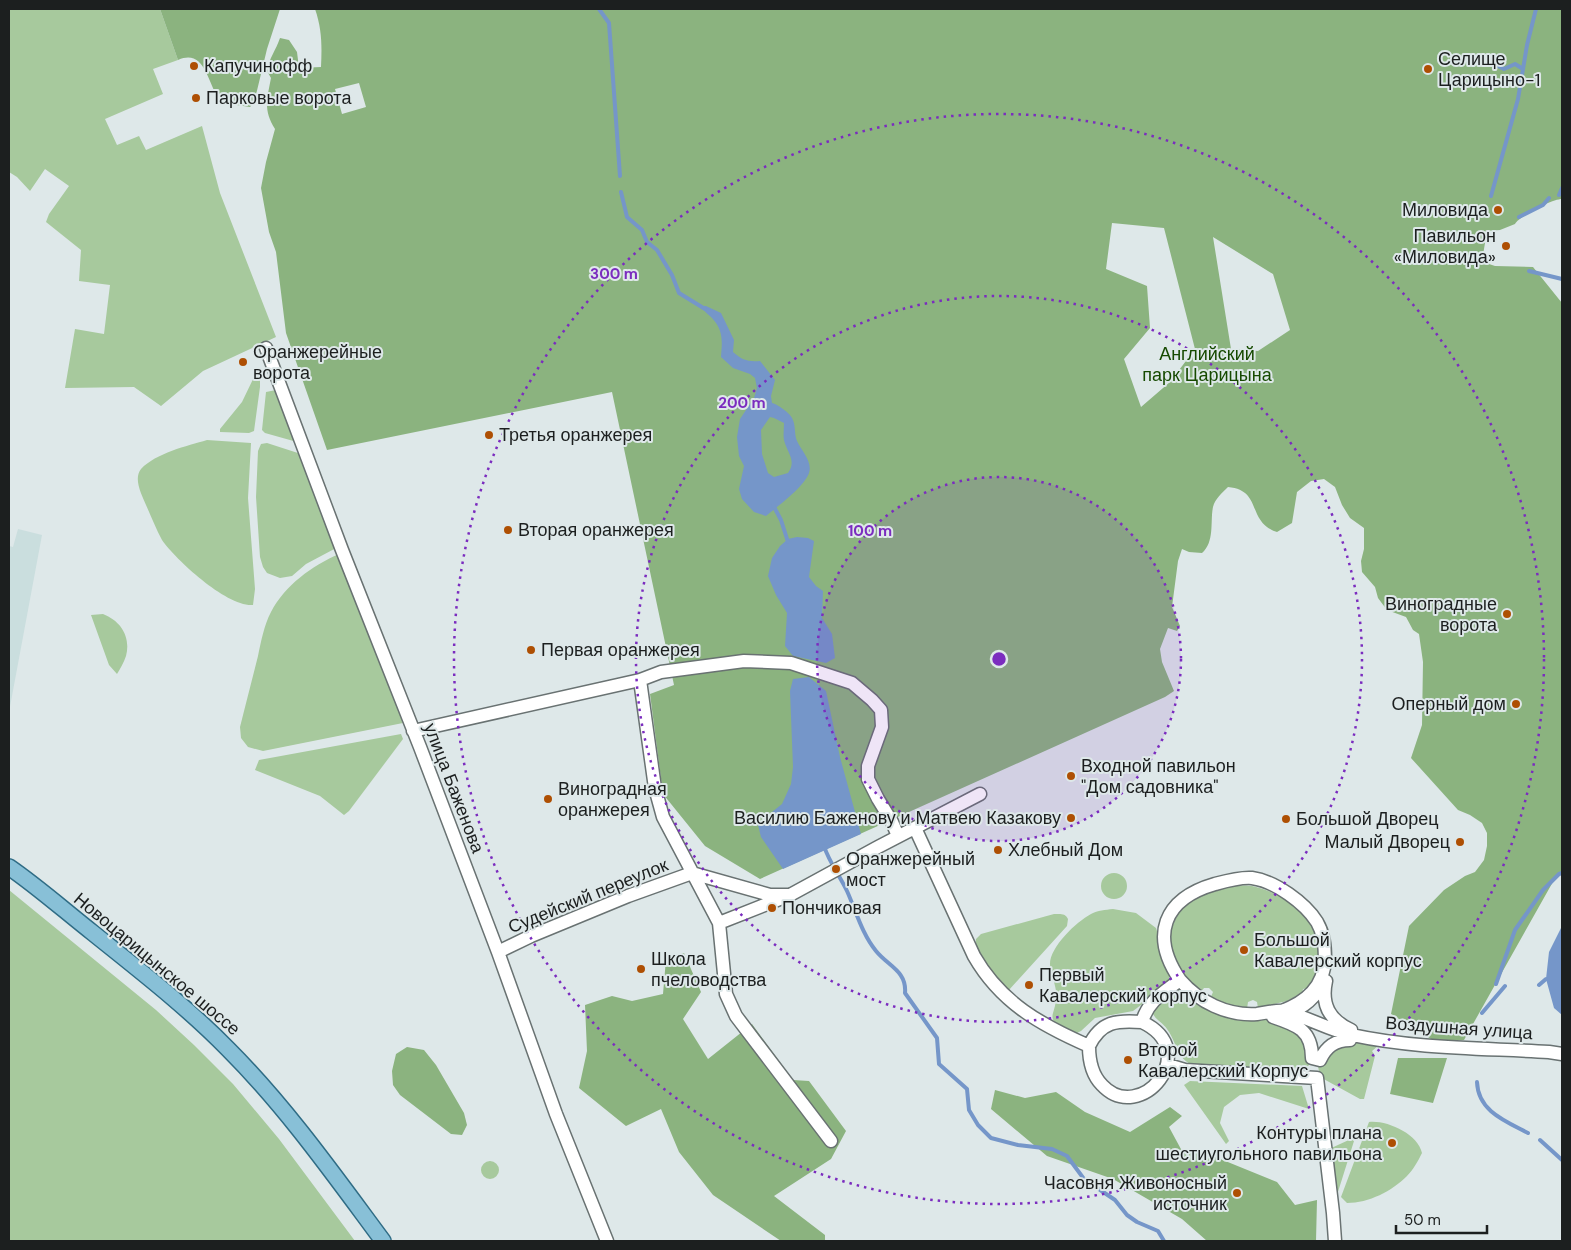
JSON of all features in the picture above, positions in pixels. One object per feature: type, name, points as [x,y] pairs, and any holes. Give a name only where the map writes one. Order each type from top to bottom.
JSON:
[{"type":"main road","name":"Новоцарицынское шоссе","points":[[9,867],[137,968],[228,1048],[258,1080],[320,1156],[383,1241]]},
{"type":"street","name":"улица Баженова","points":[[266,348],[498,952],[556,1114],[607,1241]]},
{"type":"street","points":[[413,731],[640,680],[662,672],[744,661],[792,663],[852,683],[881,710],[882,727],[868,766],[868,779],[898,836]]},
{"type":"street","points":[[640,680],[655,788],[663,817],[718,923],[726,994],[736,1016],[831,1141]]},
{"type":"street","points":[[718,923],[789,895],[878,846],[980,794]]},
{"type":"street","points":[[915,828],[974,956],[984,973],[1005,997],[1041,1023],[1089,1046]]},
{"type":"street","points":[[692,873],[770,895],[789,895]]},
{"type":"street","name":"Судейский переулок","points":[[498,952],[531,936],[628,896],[692,873]]},
{"type":"street","points":[[1142,1022],[1148,1007],[1156,998],[1180,980],[1166,951],[1164,939],[1171,911],[1178,902],[1203,888],[1230,880],[1251,878],[1266,882],[1298,901],[1316,921],[1323,935],[1325,956],[1320,982],[1314,995],[1317,1059],[1312,1078]]},
{"type":"street","name":"Воздушная улица","points":[[1180,980],[1188,989],[1216,1007],[1235,1013],[1285,1012],[1350,1035],[1434,1047],[1562,1054]]},
{"type":"street","points":[[1326,981],[1324,998],[1328,1010],[1335,1020],[1351,1030],[1350,1040],[1343,1040],[1332,1044],[1324,1050],[1320,1060],[1312,1058],[1312,1048],[1302,1030],[1293,1024],[1273,1017],[1314,995],[1326,981]]},
{"type":"street","points":[[1121,1020],[1142,1022],[1158,1032],[1164,1041],[1168,1052],[1168,1065],[1162,1077],[1153,1086],[1138,1096],[1124,1097],[1109,1092],[1100,1083],[1094,1072],[1089,1046],[1094,1036],[1105,1026],[1121,1020]]},
{"type":"street","points":[[1168,1065],[1185,1070],[1317,1078],[1335,1241]]},
{"type":"shaded area","points":[[18,529],[42,535],[9,712],[9,546],[13,547]]},
{"type":"green space","points":[[9,9],[160,9],[178,60],[153,69],[163,94],[105,119],[117,145],[139,136],[146,150],[202,126],[220,193],[276,337],[203,371],[161,406],[134,387],[65,388],[75,329],[104,334],[110,285],[79,281],[81,250],[46,222],[49,214],[69,186],[45,169],[30,191],[17,177],[9,172]]},
{"type":"green space","points":[[160,9],[280,9],[267,49],[254,103],[250,107],[223,103],[199,62],[193,58],[178,60]]},
{"type":"green space","name":"Английский парк Царицына","points":[[315,9],[1562,9],[1562,199],[1536,208],[1515,224],[1500,230],[1487,231],[1483,255],[1489,264],[1495,266],[1533,267],[1562,303],[1562,871],[1554,880],[1464,1040],[1436,1042],[1391,1014],[1409,926],[1444,890],[1465,876],[1475,872],[1484,860],[1487,833],[1482,823],[1458,810],[1411,758],[1422,725],[1423,662],[1419,634],[1413,630],[1406,617],[1387,610],[1378,598],[1375,587],[1362,572],[1364,528],[1350,518],[1342,505],[1335,487],[1324,479],[1311,481],[1297,492],[1292,523],[1277,532],[1267,527],[1261,521],[1251,500],[1239,489],[1228,487],[1217,499],[1213,507],[1209,543],[1206,548],[1202,553],[1189,552],[1182,549],[1178,561],[1172,607],[1180,626],[1177,631],[1168,628],[1160,649],[1162,662],[1174,691],[1165,697],[760,879],[705,846],[663,794],[650,694],[674,685],[612,392],[327,450],[286,333],[276,252],[269,232],[261,188],[275,129],[267,110],[271,78],[267,71],[269,62],[280,38],[289,40],[297,52],[299,68],[321,67],[321,38]],"holes":[[[359,83],[366,107],[342,114],[335,89]],[[1112,223],[1164,228],[1195,349],[1170,382],[1141,407],[1124,359],[1150,328],[1147,286],[1106,269]],[[1213,237],[1273,274],[1290,330],[1258,351],[1231,349]]]},
{"type":"green space","points":[[255,375],[260,377],[260,387],[254,431],[249,433],[220,432],[220,429],[242,402]]},
{"type":"green space","points":[[276,390],[297,442],[265,433],[262,430],[266,392]]},
{"type":"green space","points":[[207,440],[251,443],[248,498],[255,589],[253,605],[242,604],[216,591],[178,559],[162,540],[139,487],[139,473],[147,463],[172,451]]},
{"type":"green space","points":[[267,443],[301,454],[338,547],[306,564],[292,576],[280,578],[267,573],[260,557],[256,497],[258,451],[261,444]]},
{"type":"green space","points":[[339,554],[403,723],[263,751],[248,747],[241,738],[240,727],[269,617],[277,602],[300,577],[319,564]]},
{"type":"green space","points":[[103,614],[120,625],[126,636],[126,656],[117,674],[109,665],[91,615]]},
{"type":"green space","points":[[401,734],[403,739],[344,815],[320,796],[255,770],[259,760]]},
{"type":"green space","points":[[1114,873],[1123,877],[1127,886],[1123,895],[1114,899],[1105,895],[1101,886],[1105,877]]},
{"type":"green space","points":[[1229,885],[1252,886],[1278,896],[1291,903],[1311,924],[1317,936],[1320,949],[1319,964],[1308,988],[1303,989],[1302,993],[1287,1001],[1258,1008],[1257,1002],[1253,1000],[1248,1002],[1247,1009],[1232,1007],[1210,999],[1213,992],[1209,988],[1204,988],[1200,993],[1190,985],[1168,948],[1171,929],[1181,908],[1191,898]]},
{"type":"green space","points":[[9,890],[156,1010],[233,1084],[279,1139],[355,1241],[9,1241]]},
{"type":"green space","points":[[1113,909],[1136,913],[1156,928],[1162,958],[1169,973],[1169,981],[1161,990],[1133,1011],[1095,1018],[1081,1031],[1073,1035],[1053,1019],[1056,991],[1050,967],[1051,957],[1059,943],[1078,923],[1094,913]]},
{"type":"green space","points":[[1054,914],[1066,916],[1068,919],[1067,926],[1008,991],[982,960],[976,946],[976,939],[981,934]]},
{"type":"green space","points":[[684,953],[701,992],[683,1019],[708,1059],[752,1024],[793,1080],[809,1081],[846,1131],[831,1159],[774,1196],[825,1235],[825,1241],[781,1241],[713,1195],[679,1152],[661,1109],[626,1126],[579,1088],[587,1051],[585,1005],[612,996],[632,1001],[663,994],[666,959]]},
{"type":"green space","points":[[1176,990],[1249,1020],[1273,1017],[1302,1031],[1310,1064],[1303,1071],[1196,1067],[1180,1055],[1171,1035],[1153,1014],[1155,1003]]},
{"type":"green space","points":[[1350,1040],[1378,1046],[1372,1051],[1375,1056],[1364,1099],[1360,1099],[1320,1077],[1318,1066],[1320,1060]]},
{"type":"green space","points":[[407,1047],[424,1050],[436,1065],[464,1113],[467,1125],[462,1135],[451,1134],[400,1095],[393,1085],[392,1071],[396,1054]]},
{"type":"green space","points":[[1398,1058],[1447,1058],[1433,1103],[1390,1094]]},
{"type":"green space","points":[[1190,1081],[1302,1086],[1309,1109],[1259,1093],[1240,1095],[1224,1107],[1220,1123],[1229,1141],[1226,1144],[1184,1085]]},
{"type":"green space","points":[[995,1090],[1025,1098],[1056,1092],[1085,1112],[1130,1132],[1170,1107],[1182,1116],[1169,1127],[1182,1151],[1213,1156],[1277,1182],[1295,1205],[1317,1200],[1316,1241],[1207,1241],[1182,1219],[1113,1179],[1047,1156],[991,1109]]},
{"type":"green space","points":[[1369,1122],[1384,1123],[1408,1134],[1415,1140],[1422,1153],[1409,1174],[1394,1187],[1364,1201],[1347,1203],[1341,1197]]},
{"type":"green space","points":[[1351,1139],[1354,1141],[1337,1195],[1333,1194],[1327,1150]]},
{"type":"green space","points":[[490,1161],[496,1164],[499,1170],[496,1176],[490,1179],[484,1176],[481,1170],[484,1164]]},
{"type":"water","points":[[702,306],[721,313],[734,340],[733,352],[745,360],[760,361],[775,380],[771,396],[772,403],[791,416],[797,441],[809,465],[809,473],[802,484],[766,516],[754,512],[742,499],[739,489],[744,466],[739,456],[737,437],[740,419],[754,398],[757,388],[755,378],[750,374],[733,368],[721,357],[722,341],[719,327]],"holes":[[[770,417],[784,423],[784,440],[792,464],[788,473],[774,477],[768,473],[762,454],[761,430]]]},
{"type":"water","points":[[797,537],[808,538],[814,541],[809,577],[823,591],[822,618],[832,634],[835,658],[826,663],[793,656],[785,646],[787,613],[776,595],[768,576],[772,558],[780,546],[788,539]]},
{"type":"water","points":[[809,677],[826,691],[840,757],[861,834],[783,869],[761,837],[758,825],[782,804],[791,784],[793,767],[790,691],[793,679]]},
{"type":"water","points":[[1562,926],[1562,1015],[1554,1008],[1546,979],[1549,952]]},
{"type":"waterway","points":[[599,9],[609,23],[620,176]]},
{"type":"waterway","points":[[1491,196],[1518,99],[1527,45],[1536,9]]},
{"type":"waterway","points":[[1498,66],[1504,69],[1515,64],[1523,69]]},
{"type":"waterway","points":[[1559,195],[1562,188]]},
{"type":"waterway","points":[[621,192],[627,217],[642,230],[647,242],[657,250],[672,275],[679,293],[705,309]]},
{"type":"waterway","points":[[1519,217],[1543,205],[1549,198]]},
{"type":"waterway","points":[[1529,271],[1562,279]]},
{"type":"waterway","points":[[773,505],[781,520],[788,542]]},
{"type":"waterway","points":[[824,846],[871,944],[900,974],[905,985],[905,993],[937,1038],[939,1064],[967,1089],[969,1110],[978,1125],[991,1138],[1018,1145],[1052,1149],[1067,1156],[1084,1179],[1115,1200],[1127,1215],[1137,1222],[1158,1231],[1164,1241]]},
{"type":"waterway","points":[[1496,984],[1515,930],[1543,890],[1562,873]]},
{"type":"waterway","points":[[1539,985],[1546,979]]},
{"type":"waterway","points":[[1482,1013],[1505,986]]},
{"type":"waterway","points":[[1477,1082],[1482,1101],[1488,1108],[1494,1114],[1528,1133]]},
{"type":"waterway","points":[[1540,1140],[1562,1160]]},
{"type":"place","name":"Капучинофф","points":[[194,66]]},
{"type":"place","name":"Селище Царицыно-1","points":[[1428,69]]},
{"type":"place","name":"Парковые ворота","points":[[196,98]]},
{"type":"place","name":"Миловида","points":[[1498,210]]},
{"type":"place","name":"Павильон «Миловида»","points":[[1506,246]]},
{"type":"place","name":"Оранжерейные ворота","points":[[243,362]]},
{"type":"place","name":"Третья оранжерея","points":[[489,435]]},
{"type":"place","name":"Вторая оранжерея","points":[[508,530]]},
{"type":"place","name":"Виноградные ворота","points":[[1507,614]]},
{"type":"place","name":"Первая оранжерея","points":[[531,650]]},
{"type":"place","name":"Оперный дом","points":[[1516,704]]},
{"type":"place","name":"Входной павильон \"Дом садовника\"","points":[[1071,776]]},
{"type":"place","name":"Виноградная оранжерея","points":[[548,799]]},
{"type":"place","name":"Василию Баженову и Матвею Казакову","points":[[1071,818]]},
{"type":"place","name":"Большой Дворец","points":[[1286,819]]},
{"type":"place","name":"Малый Дворец","points":[[1460,842]]},
{"type":"place","name":"Хлебный Дом","points":[[998,850]]},
{"type":"place","name":"Оранжерейный мост","points":[[836,869]]},
{"type":"place","name":"Пончиковая","points":[[772,908]]},
{"type":"place","name":"Большой Кавалерский корпус","points":[[1244,950]]},
{"type":"place","name":"Школа пчеловодства","points":[[641,969]]},
{"type":"place","name":"Первый Кавалерский корпус","points":[[1029,985]]},
{"type":"place","name":"Второй Кавалерский Корпус","points":[[1128,1060]]},
{"type":"place","name":"Контуры плана шестиугольного павильона","points":[[1392,1143]]},
{"type":"place","name":"Часовня Живоносный источник","points":[[1237,1193]]}]
